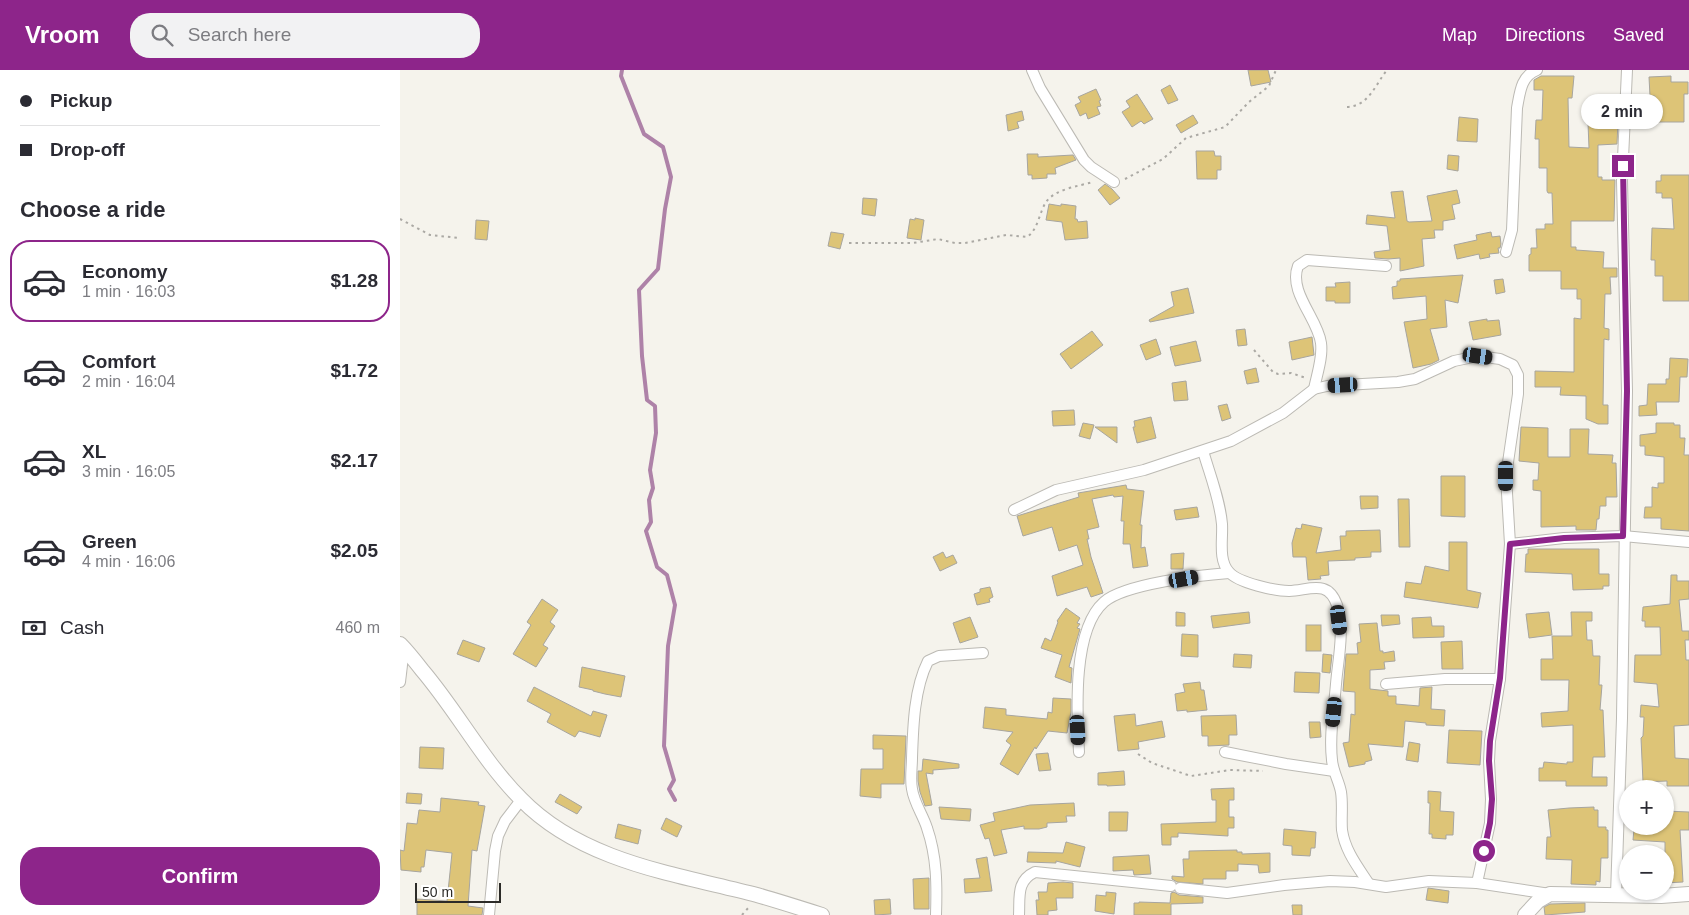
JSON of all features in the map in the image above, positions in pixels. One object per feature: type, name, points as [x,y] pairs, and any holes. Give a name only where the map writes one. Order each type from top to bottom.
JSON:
[{"type":"street","points":[[1032,70],[1040,88],[1084,160],[1091,167],[1114,182]]},
{"type":"street","points":[[1506,252],[1512,230],[1517,108],[1520,89],[1525,79],[1537,70]]},
{"type":"street","points":[[1616,895],[1622,718],[1623,536],[1627,391],[1622,181],[1627,70]]},
{"type":"street","points":[[1014,510],[1056,490],[1122,476],[1231,441],[1283,413],[1314,386],[1321,355],[1319,333],[1301,297],[1296,277],[1298,266],[1307,260],[1386,266]]},
{"type":"street","points":[[1314,386],[1398,382],[1415,379],[1454,361],[1478,356],[1500,359],[1513,366],[1518,375],[1518,394],[1506,476],[1510,544],[1500,678],[1490,741],[1489,761],[1492,799],[1490,823],[1477,883]]},
{"type":"street","points":[[1203,451],[1222,523],[1224,564],[1229,573],[1238,578],[1273,589],[1289,591],[1315,587],[1324,589],[1332,594],[1337,607],[1341,634],[1331,742],[1334,772],[1340,786],[1343,806],[1342,830],[1346,846],[1352,860],[1369,884]]},
{"type":"street","points":[[1510,544],[1564,538],[1623,536],[1689,542]]},
{"type":"street","points":[[1079,752],[1077,702],[1081,659],[1090,622],[1104,602],[1125,591],[1203,575],[1229,573]]},
{"type":"street","points":[[400,682],[402,646]]},
{"type":"street","points":[[402,646],[435,684],[492,765],[521,800],[566,835],[605,853],[643,866],[758,895],[822,915]]},
{"type":"street","points":[[936,915],[937,870],[933,847],[927,826],[917,807],[911,788],[913,731],[918,697],[922,676],[928,661],[939,656],[983,653]]},
{"type":"street","points":[[1386,684],[1445,679],[1500,678]]},
{"type":"street","points":[[1225,752],[1334,772]]},
{"type":"street","points":[[488,915],[498,836],[521,800]]},
{"type":"street","points":[[1019,915],[1022,882],[1027,876],[1035,872],[1227,893],[1330,881],[1355,882],[1386,887],[1429,881],[1477,883],[1550,894],[1689,894]]},
{"type":"street","points":[[1525,915],[1538,901],[1550,894]]},
{"type":"path","points":[[1114,182],[1124,179],[1163,159],[1186,138],[1225,127],[1249,102],[1269,86],[1276,70]]},
{"type":"path","points":[[1347,107],[1360,105],[1374,90],[1387,70]]},
{"type":"path","points":[[849,243],[914,243],[938,239],[965,243],[1006,234],[1027,237],[1034,229],[1050,198],[1068,189],[1094,182]]},
{"type":"path","points":[[400,219],[430,235],[459,238]]},
{"type":"path","points":[[1254,350],[1273,372],[1280,374],[1291,372],[1314,386]]},
{"type":"path","points":[[1138,754],[1152,763],[1192,776],[1230,770],[1266,771]]},
{"type":"building","points":[[1248,70],[1268,70],[1271,82],[1251,86]]},
{"type":"building","points":[[1541,76],[1574,76],[1572,98],[1568,98],[1569,147],[1589,148],[1588,123],[1618,121],[1617,144],[1598,145],[1598,177],[1602,177],[1602,180],[1615,180],[1614,221],[1571,221],[1571,247],[1576,247],[1576,250],[1604,252],[1603,268],[1617,268],[1617,277],[1610,277],[1611,294],[1605,294],[1604,328],[1609,329],[1609,340],[1604,339],[1603,405],[1608,405],[1608,424],[1598,424],[1586,419],[1586,396],[1560,395],[1561,387],[1535,387],[1535,371],[1574,372],[1574,318],[1581,319],[1581,299],[1577,299],[1577,289],[1561,289],[1561,271],[1529,271],[1531,248],[1537,248],[1536,229],[1545,229],[1545,224],[1553,224],[1552,193],[1547,191],[1547,168],[1539,168],[1539,139],[1535,139],[1536,120],[1542,120],[1543,90],[1534,90],[1534,80]]},
{"type":"building","points":[[1671,76],[1671,82],[1688,82],[1688,94],[1684,94],[1684,122],[1656,122],[1655,96],[1650,96],[1649,77]]},
{"type":"building","points":[[1170,85],[1178,100],[1168,104],[1161,90]]},
{"type":"building","points":[[1096,89],[1101,100],[1099,101],[1101,106],[1097,107],[1100,114],[1088,119],[1086,113],[1080,116],[1075,105],[1081,102],[1078,97]]},
{"type":"building","points":[[1137,94],[1153,119],[1144,124],[1141,121],[1132,127],[1122,112],[1130,107],[1126,101]]},
{"type":"building","points":[[1022,111],[1024,120],[1017,122],[1019,128],[1008,131],[1006,115]]},
{"type":"building","points":[[1193,115],[1198,123],[1181,133],[1176,125]]},
{"type":"building","points":[[1459,117],[1478,119],[1477,142],[1457,141]]},
{"type":"building","points":[[1196,151],[1214,151],[1215,156],[1221,156],[1221,170],[1217,170],[1217,179],[1197,179]]},
{"type":"building","points":[[1027,154],[1038,154],[1038,157],[1073,155],[1076,160],[1055,168],[1056,174],[1047,174],[1047,178],[1032,179],[1032,175],[1028,175]]},
{"type":"building","points":[[1448,155],[1459,156],[1458,171],[1447,169]]},
{"type":"building","points":[[1661,175],[1689,175],[1689,301],[1663,301],[1663,276],[1655,276],[1655,260],[1651,260],[1652,228],[1674,229],[1672,198],[1662,198],[1662,193],[1656,193],[1656,181],[1661,181]]},
{"type":"building","points":[[1105,184],[1120,198],[1110,205],[1098,190]]},
{"type":"building","points":[[1457,190],[1460,203],[1452,205],[1455,219],[1443,221],[1443,230],[1434,230],[1435,238],[1422,239],[1424,266],[1400,271],[1400,258],[1375,258],[1374,252],[1390,250],[1387,226],[1366,224],[1367,215],[1395,218],[1391,192],[1403,191],[1407,221],[1409,222],[1432,221],[1427,196]]},
{"type":"building","points":[[863,198],[877,199],[875,216],[862,214]]},
{"type":"building","points":[[1049,204],[1076,206],[1075,219],[1078,222],[1087,221],[1088,238],[1065,240],[1062,222],[1046,220]]},
{"type":"building","points":[[915,218],[924,220],[921,240],[907,238],[910,219],[915,220]]},
{"type":"building","points":[[476,220],[489,221],[487,240],[475,239]]},
{"type":"building","points":[[831,232],[844,234],[840,249],[828,246]]},
{"type":"building","points":[[1491,232],[1492,237],[1500,236],[1499,253],[1489,254],[1490,257],[1480,259],[1479,254],[1457,259],[1454,245],[1477,240],[1476,235]]},
{"type":"building","points":[[1463,275],[1458,303],[1445,300],[1447,327],[1430,329],[1439,360],[1413,368],[1404,322],[1427,319],[1426,296],[1393,299],[1392,287],[1397,286],[1397,281],[1400,281],[1400,279]]},
{"type":"building","points":[[1503,279],[1505,292],[1496,294],[1494,280]]},
{"type":"building","points":[[1350,282],[1350,303],[1326,301],[1326,287],[1336,287],[1335,283]]},
{"type":"building","points":[[1188,288],[1194,313],[1150,322],[1149,320],[1174,306],[1171,292]]},
{"type":"building","points":[[1487,319],[1487,321],[1499,320],[1501,335],[1473,340],[1469,322]]},
{"type":"building","points":[[1245,329],[1247,345],[1238,346],[1236,330]]},
{"type":"building","points":[[1092,331],[1103,345],[1071,369],[1060,354]]},
{"type":"building","points":[[1312,337],[1314,355],[1292,360],[1289,342]]},
{"type":"building","points":[[1156,339],[1161,354],[1146,360],[1140,345]]},
{"type":"building","points":[[1196,341],[1201,361],[1175,366],[1170,347]]},
{"type":"building","points":[[1670,358],[1688,359],[1687,377],[1680,377],[1679,402],[1656,402],[1657,415],[1639,416],[1639,406],[1647,405],[1648,384],[1666,384],[1666,379],[1669,379]]},
{"type":"building","points":[[1256,368],[1259,382],[1247,384],[1244,371]]},
{"type":"building","points":[[1186,381],[1188,400],[1174,401],[1172,383]]},
{"type":"building","points":[[1227,404],[1231,418],[1222,421],[1218,406]]},
{"type":"building","points":[[1074,410],[1075,425],[1053,426],[1052,411]]},
{"type":"building","points":[[1151,417],[1156,438],[1137,443],[1133,427],[1135,427],[1134,421]]},
{"type":"building","points":[[1083,423],[1094,425],[1090,439],[1079,436]]},
{"type":"building","points":[[1656,423],[1680,425],[1680,438],[1685,438],[1684,455],[1689,455],[1689,531],[1661,529],[1661,518],[1644,518],[1645,507],[1652,507],[1652,487],[1658,488],[1658,483],[1664,483],[1664,457],[1645,455],[1645,446],[1640,446],[1640,435],[1656,433]]},
{"type":"building","points":[[1095,427],[1117,427],[1117,443]]},
{"type":"building","points":[[1521,427],[1548,428],[1548,457],[1570,457],[1570,429],[1589,429],[1588,454],[1613,455],[1612,463],[1616,463],[1617,497],[1606,497],[1606,506],[1600,506],[1596,530],[1576,530],[1576,526],[1541,527],[1541,491],[1533,490],[1533,480],[1538,480],[1539,463],[1519,461]]},
{"type":"building","points":[[1441,476],[1465,476],[1465,517],[1441,516]]},
{"type":"building","points":[[1126,485],[1127,489],[1144,491],[1140,525],[1142,525],[1141,548],[1145,547],[1148,566],[1133,568],[1130,544],[1123,544],[1124,521],[1121,521],[1123,496],[1114,497],[1113,495],[1092,499],[1099,527],[1087,530],[1089,539],[1087,539],[1103,593],[1091,597],[1087,587],[1057,596],[1052,576],[1083,565],[1077,545],[1059,551],[1052,527],[1023,536],[1017,516],[1079,497],[1078,493]]},
{"type":"building","points":[[1360,496],[1378,496],[1378,508],[1361,509]]},
{"type":"building","points":[[1398,499],[1409,499],[1410,547],[1399,547]]},
{"type":"building","points":[[1197,507],[1199,517],[1176,520],[1174,510]]},
{"type":"building","points":[[1302,524],[1322,528],[1316,553],[1341,550],[1340,536],[1346,536],[1346,531],[1380,530],[1381,552],[1371,552],[1371,557],[1355,558],[1355,560],[1328,561],[1329,575],[1320,576],[1321,579],[1308,580],[1306,557],[1293,557],[1292,543],[1296,528],[1301,529]]},
{"type":"building","points":[[1449,542],[1467,542],[1467,590],[1481,593],[1478,608],[1404,597],[1406,582],[1421,584],[1425,566],[1449,571]]},
{"type":"building","points":[[1528,549],[1599,549],[1599,574],[1609,574],[1609,586],[1603,586],[1603,589],[1573,590],[1572,574],[1525,572]]},
{"type":"building","points":[[943,552],[946,558],[953,555],[957,563],[940,571],[933,557]]},
{"type":"building","points":[[1184,553],[1183,569],[1171,569],[1171,554]]},
{"type":"building","points":[[1671,575],[1677,575],[1677,581],[1689,581],[1689,599],[1679,600],[1682,631],[1689,631],[1689,640],[1685,640],[1686,660],[1689,660],[1689,725],[1674,726],[1675,758],[1689,759],[1689,786],[1674,786],[1674,780],[1643,780],[1641,738],[1643,736],[1644,717],[1640,717],[1641,705],[1659,707],[1657,684],[1634,682],[1635,655],[1661,655],[1660,627],[1645,627],[1645,621],[1642,621],[1643,607],[1670,604]]},
{"type":"building","points":[[990,587],[993,597],[989,599],[990,602],[977,605],[974,594],[980,592],[980,589]]},
{"type":"building","points":[[542,599],[558,610],[550,622],[555,626],[543,645],[548,648],[536,667],[513,654],[531,625],[527,622]]},
{"type":"building","points":[[1066,608],[1080,618],[1077,623],[1080,624],[1077,628],[1080,629],[1069,667],[1072,668],[1071,683],[1055,677],[1062,655],[1041,648],[1045,638],[1051,641],[1057,621]]},
{"type":"building","points":[[1176,612],[1185,613],[1185,626],[1176,626]]},
{"type":"building","points":[[1249,612],[1250,623],[1213,628],[1211,616]]},
{"type":"building","points":[[1549,612],[1552,635],[1529,638],[1526,614]]},
{"type":"building","points":[[1571,612],[1592,612],[1592,621],[1586,621],[1587,640],[1592,640],[1593,656],[1600,656],[1599,685],[1602,685],[1600,710],[1603,710],[1605,757],[1593,757],[1592,777],[1607,777],[1607,786],[1566,786],[1566,781],[1539,781],[1539,768],[1543,768],[1544,762],[1567,764],[1567,762],[1573,762],[1573,725],[1542,727],[1541,713],[1568,711],[1569,680],[1541,680],[1541,659],[1553,659],[1552,636],[1572,636]]},
{"type":"building","points":[[1381,615],[1399,615],[1400,624],[1382,626]]},
{"type":"building","points":[[970,617],[978,637],[960,643],[953,623]]},
{"type":"building","points":[[1431,617],[1432,626],[1444,626],[1444,637],[1413,638],[1412,618]]},
{"type":"building","points":[[1377,623],[1380,651],[1383,651],[1383,653],[1394,651],[1395,661],[1384,662],[1385,669],[1370,670],[1370,689],[1388,691],[1388,696],[1396,696],[1396,704],[1419,706],[1420,688],[1432,687],[1431,709],[1445,710],[1444,726],[1405,721],[1403,747],[1368,744],[1372,760],[1365,762],[1365,764],[1349,767],[1343,743],[1349,742],[1351,714],[1355,715],[1355,692],[1343,691],[1346,654],[1358,654],[1357,643],[1361,642],[1359,624]]},
{"type":"building","points":[[1306,625],[1321,625],[1321,651],[1306,651]]},
{"type":"building","points":[[1182,634],[1198,635],[1198,657],[1181,656]]},
{"type":"building","points":[[463,640],[485,648],[479,662],[457,654]]},
{"type":"building","points":[[1462,641],[1463,669],[1442,669],[1441,642]]},
{"type":"building","points":[[1234,654],[1252,655],[1251,668],[1233,667]]},
{"type":"building","points":[[1323,654],[1332,655],[1330,673],[1322,672]]},
{"type":"building","points":[[582,667],[625,676],[621,697],[579,687]]},
{"type":"building","points":[[1295,672],[1320,673],[1319,693],[1294,692]]},
{"type":"building","points":[[1200,682],[1201,690],[1204,690],[1207,710],[1177,711],[1175,694],[1185,692],[1183,684]]},
{"type":"building","points":[[534,687],[591,716],[593,711],[607,715],[600,737],[579,731],[575,737],[547,722],[551,714],[527,701]]},
{"type":"building","points":[[1053,698],[1071,699],[1071,712],[1067,733],[1048,731],[1036,749],[1035,747],[1018,775],[1000,764],[1011,745],[1006,741],[1013,732],[983,728],[985,707],[1006,709],[1006,715],[1047,719],[1048,712],[1052,713]]},
{"type":"building","points":[[1135,714],[1136,726],[1162,721],[1165,737],[1138,742],[1139,749],[1118,751],[1114,716]]},
{"type":"building","points":[[1236,715],[1237,735],[1229,735],[1229,745],[1208,746],[1208,736],[1202,736],[1201,716]]},
{"type":"building","points":[[1309,722],[1320,722],[1321,737],[1310,738]]},
{"type":"building","points":[[1449,730],[1482,731],[1480,765],[1447,763]]},
{"type":"building","points":[[873,735],[906,736],[904,784],[881,784],[881,798],[860,796],[861,769],[883,769],[883,749],[873,749]]},
{"type":"building","points":[[1409,742],[1420,744],[1418,762],[1406,760]]},
{"type":"building","points":[[420,747],[444,748],[443,769],[419,768]]},
{"type":"building","points":[[1048,753],[1051,770],[1039,771],[1036,754]]},
{"type":"building","points":[[923,759],[959,764],[959,768],[933,770],[933,774],[926,773],[932,805],[925,806],[918,781],[918,771],[922,771]]},
{"type":"building","points":[[1124,771],[1125,785],[1098,785],[1098,773]]},
{"type":"building","points":[[1234,788],[1234,800],[1229,800],[1229,817],[1234,817],[1234,828],[1228,828],[1228,836],[1178,833],[1178,837],[1171,837],[1171,845],[1162,845],[1161,824],[1216,822],[1216,800],[1212,800],[1211,789]]},
{"type":"building","points":[[1428,791],[1441,792],[1440,811],[1454,812],[1453,835],[1446,835],[1446,839],[1432,838],[1432,834],[1429,834],[1430,803],[1428,803]]},
{"type":"building","points":[[407,793],[422,794],[421,804],[406,803]]},
{"type":"building","points":[[560,794],[582,807],[577,814],[555,802]]},
{"type":"building","points":[[441,798],[479,802],[478,805],[485,806],[477,851],[472,850],[468,906],[483,908],[482,915],[417,915],[417,899],[447,901],[452,853],[426,850],[424,867],[421,867],[421,872],[401,870],[400,850],[404,851],[407,823],[417,824],[419,810],[440,812]]},
{"type":"building","points":[[1074,803],[1075,816],[1066,816],[1067,822],[1047,823],[1047,827],[1039,829],[1024,829],[1024,826],[1001,830],[1007,853],[994,856],[989,838],[985,839],[980,825],[995,821],[993,813],[1030,805]]},
{"type":"building","points":[[939,807],[971,809],[970,821],[941,819]]},
{"type":"building","points":[[1594,807],[1594,810],[1598,810],[1598,827],[1606,827],[1606,830],[1608,830],[1608,858],[1601,858],[1600,882],[1596,881],[1596,885],[1571,884],[1572,860],[1546,859],[1547,837],[1551,837],[1548,810]]},
{"type":"building","points":[[1674,811],[1689,812],[1689,830],[1680,830],[1683,882],[1674,882],[1674,845],[1665,845],[1665,842],[1633,840],[1633,835],[1674,835]]},
{"type":"building","points":[[1109,812],[1128,812],[1127,831],[1109,831]]},
{"type":"building","points":[[666,818],[682,826],[677,837],[661,829]]},
{"type":"building","points":[[618,824],[641,830],[638,844],[615,838]]},
{"type":"building","points":[[1284,829],[1316,832],[1315,848],[1311,848],[1310,856],[1292,855],[1292,846],[1283,845]]},
{"type":"building","points":[[1066,842],[1085,847],[1080,867],[1056,861],[1056,863],[1027,862],[1028,852],[1063,853]]},
{"type":"building","points":[[1237,850],[1237,852],[1242,852],[1242,854],[1270,853],[1270,872],[1259,873],[1258,865],[1238,864],[1238,871],[1226,871],[1226,879],[1203,879],[1203,884],[1177,882],[1172,879],[1172,876],[1184,877],[1183,859],[1189,859],[1189,851]]},
{"type":"building","points":[[1149,855],[1151,874],[1134,875],[1133,870],[1113,871],[1113,857]]},
{"type":"building","points":[[987,857],[992,891],[965,893],[964,879],[980,878],[976,859]]},
{"type":"building","points":[[929,878],[929,909],[914,909],[913,879]]},
{"type":"building","points":[[1048,883],[1073,883],[1073,898],[1056,898],[1057,910],[1048,911],[1048,915],[1037,915],[1036,900],[1039,900],[1038,892],[1047,892]]},
{"type":"building","points":[[1428,888],[1449,891],[1448,903],[1426,900]]},
{"type":"building","points":[[1106,892],[1116,893],[1114,914],[1095,911],[1096,895],[1106,896]]},
{"type":"building","points":[[1174,892],[1179,895],[1203,897],[1203,903],[1171,904],[1171,915],[1134,915],[1134,903],[1170,903],[1171,893]]},
{"type":"building","points":[[890,899],[891,914],[875,915],[874,900]]},
{"type":"building","points":[[1585,903],[1585,912],[1545,915],[1544,907],[1550,904]]},
{"type":"building","points":[[1292,905],[1302,905],[1302,915],[1293,915]]},
{"type":"waterway","points":[[622,70],[621,76],[644,134],[663,147],[671,177],[658,269],[639,290],[642,356],[647,400],[655,406],[656,433],[650,470],[653,488],[649,500],[651,522],[646,531],[657,567],[667,575],[675,605],[668,646],[664,746],[674,780],[669,789],[675,800]]},
{"type":"route","points":[[1484,851],[1490,823],[1492,799],[1489,761],[1490,741],[1500,678],[1510,544],[1564,538],[1623,536],[1627,391],[1623,166]]}]
